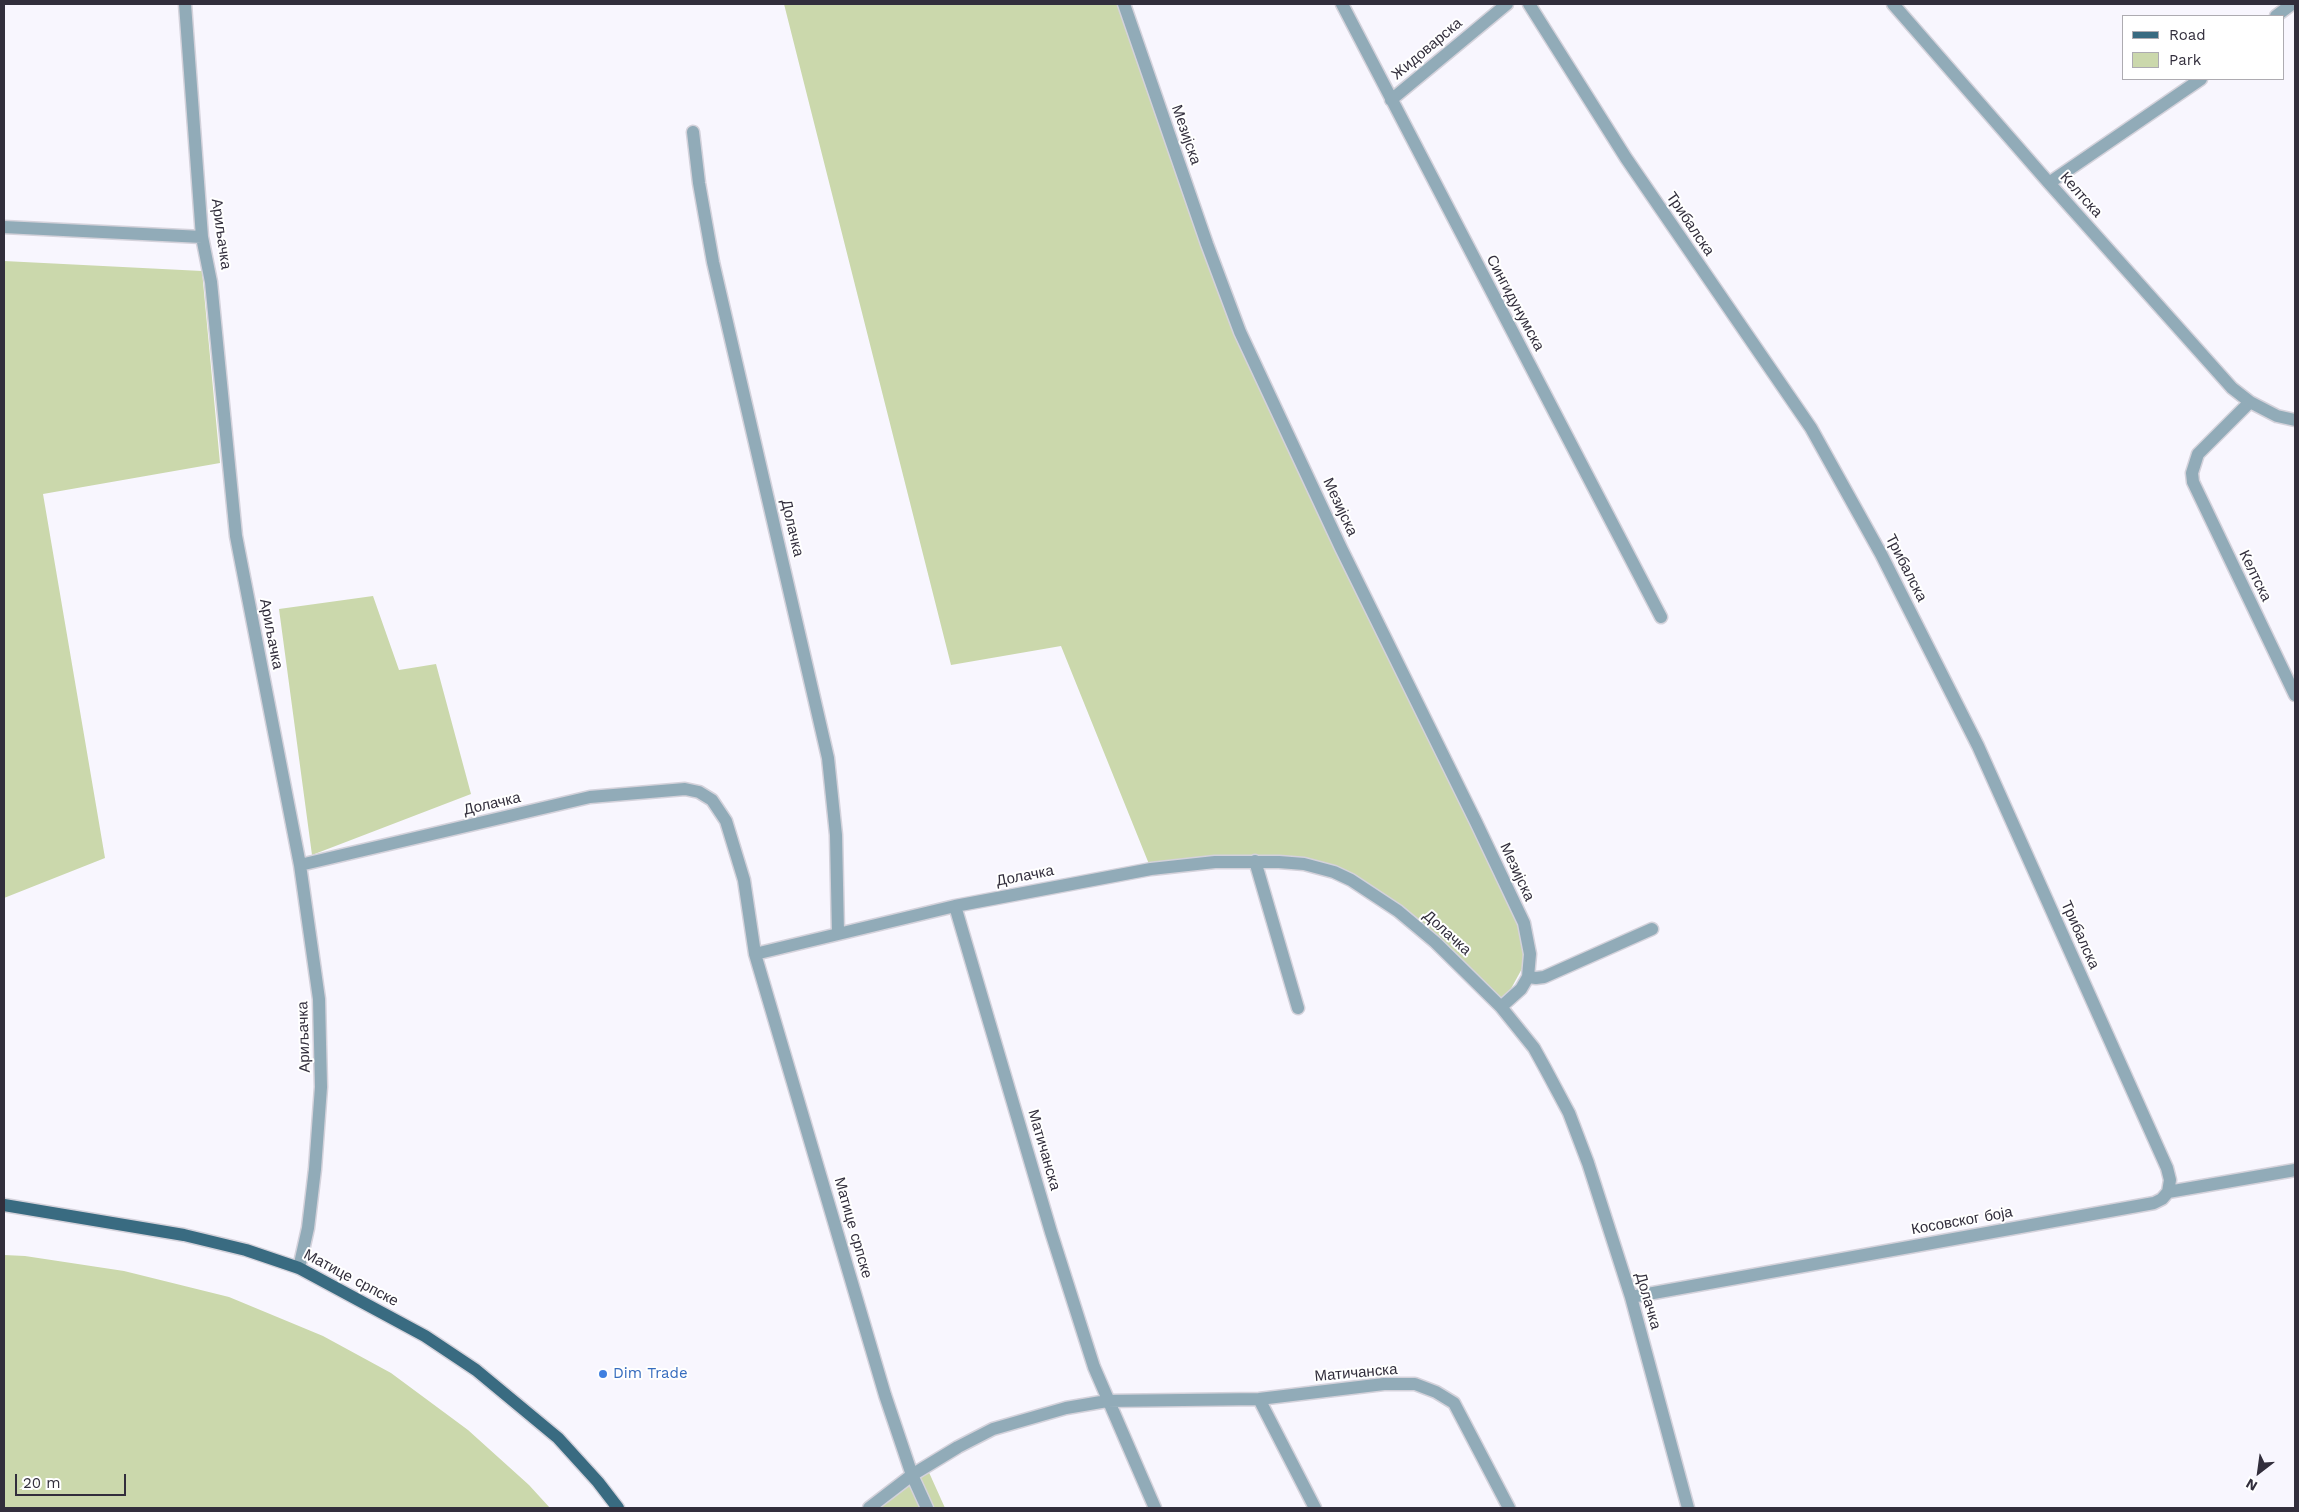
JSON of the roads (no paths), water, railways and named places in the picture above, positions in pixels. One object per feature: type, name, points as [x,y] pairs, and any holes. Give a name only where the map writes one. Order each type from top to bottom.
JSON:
[{"type":"main road","name":"Матице српске","points":[[4,1205],[184,1235],[246,1250],[299,1268],[425,1336],[476,1370],[558,1438],[618,1508]]},
{"type":"street","name":"Ариљачка","points":[[185,4],[202,237],[211,282],[236,536],[300,865],[319,1000],[322,1086],[308,1228],[299,1268]]},
{"type":"street","name":"Мезијска","points":[[1124,4],[1184,180],[1240,332],[1341,548],[1524,923],[1530,954],[1528,977]]},
{"type":"street","name":"Сингидунумска","points":[[1342,4],[1661,617]]},
{"type":"street","name":"Жидоварска","points":[[1391,100],[1507,4]]},
{"type":"street","name":"Трибалска","points":[[1529,4],[1626,158],[1810,428],[1881,554],[1978,746],[2167,1168],[2170,1180],[2168,1192]]},
{"type":"street","name":"Келтска","points":[[1893,4],[2049,183],[2232,388],[2250,402],[2277,416],[2295,420]]},
{"type":"street","points":[[2277,15],[2292,4]]},
{"type":"street","points":[[2049,183],[2199,80]]},
{"type":"street","name":"Долачка","points":[[693,132],[699,183],[713,262],[828,758],[836,835],[838,933]]},
{"type":"street","points":[[4,227],[202,237]]},
{"type":"street","name":"Келтска","points":[[2250,402],[2198,454],[2192,473],[2193,482],[2295,695]]},
{"type":"street","name":"Долачка","points":[[300,865],[590,797],[685,789],[698,792],[712,800],[726,821],[744,880],[755,954],[954,906],[1151,869],[1215,862],[1255,861],[1304,864],[1334,872],[1351,880],[1398,911],[1435,942],[1501,1007],[1534,1048],[1568,1113],[1588,1163],[1631,1297],[1688,1508]]},
{"type":"street","points":[[1255,861],[1298,1008]]},
{"type":"street","name":"Матичанска","points":[[954,906],[1051,1232],[1094,1366],[1155,1508]]},
{"type":"street","points":[[1501,1007],[1521,989],[1528,977],[1544,977],[1652,929]]},
{"type":"street","name":"Матице српске","points":[[755,954],[885,1396],[912,1474],[927,1508]]},
{"type":"street","name":"Косовског боја","points":[[1631,1297],[2154,1203],[2162,1199],[2168,1192],[2295,1170]]},
{"type":"street","name":"Матичанска","points":[[869,1508],[912,1474],[993,1429],[1066,1408],[1108,1401],[1258,1400],[1384,1384],[1415,1384],[1436,1392],[1454,1403],[1509,1508]]},
{"type":"street","points":[[1258,1400],[1316,1508]]},
{"type":"place","name":"Dim Trade","points":[[603,1374]]}]
